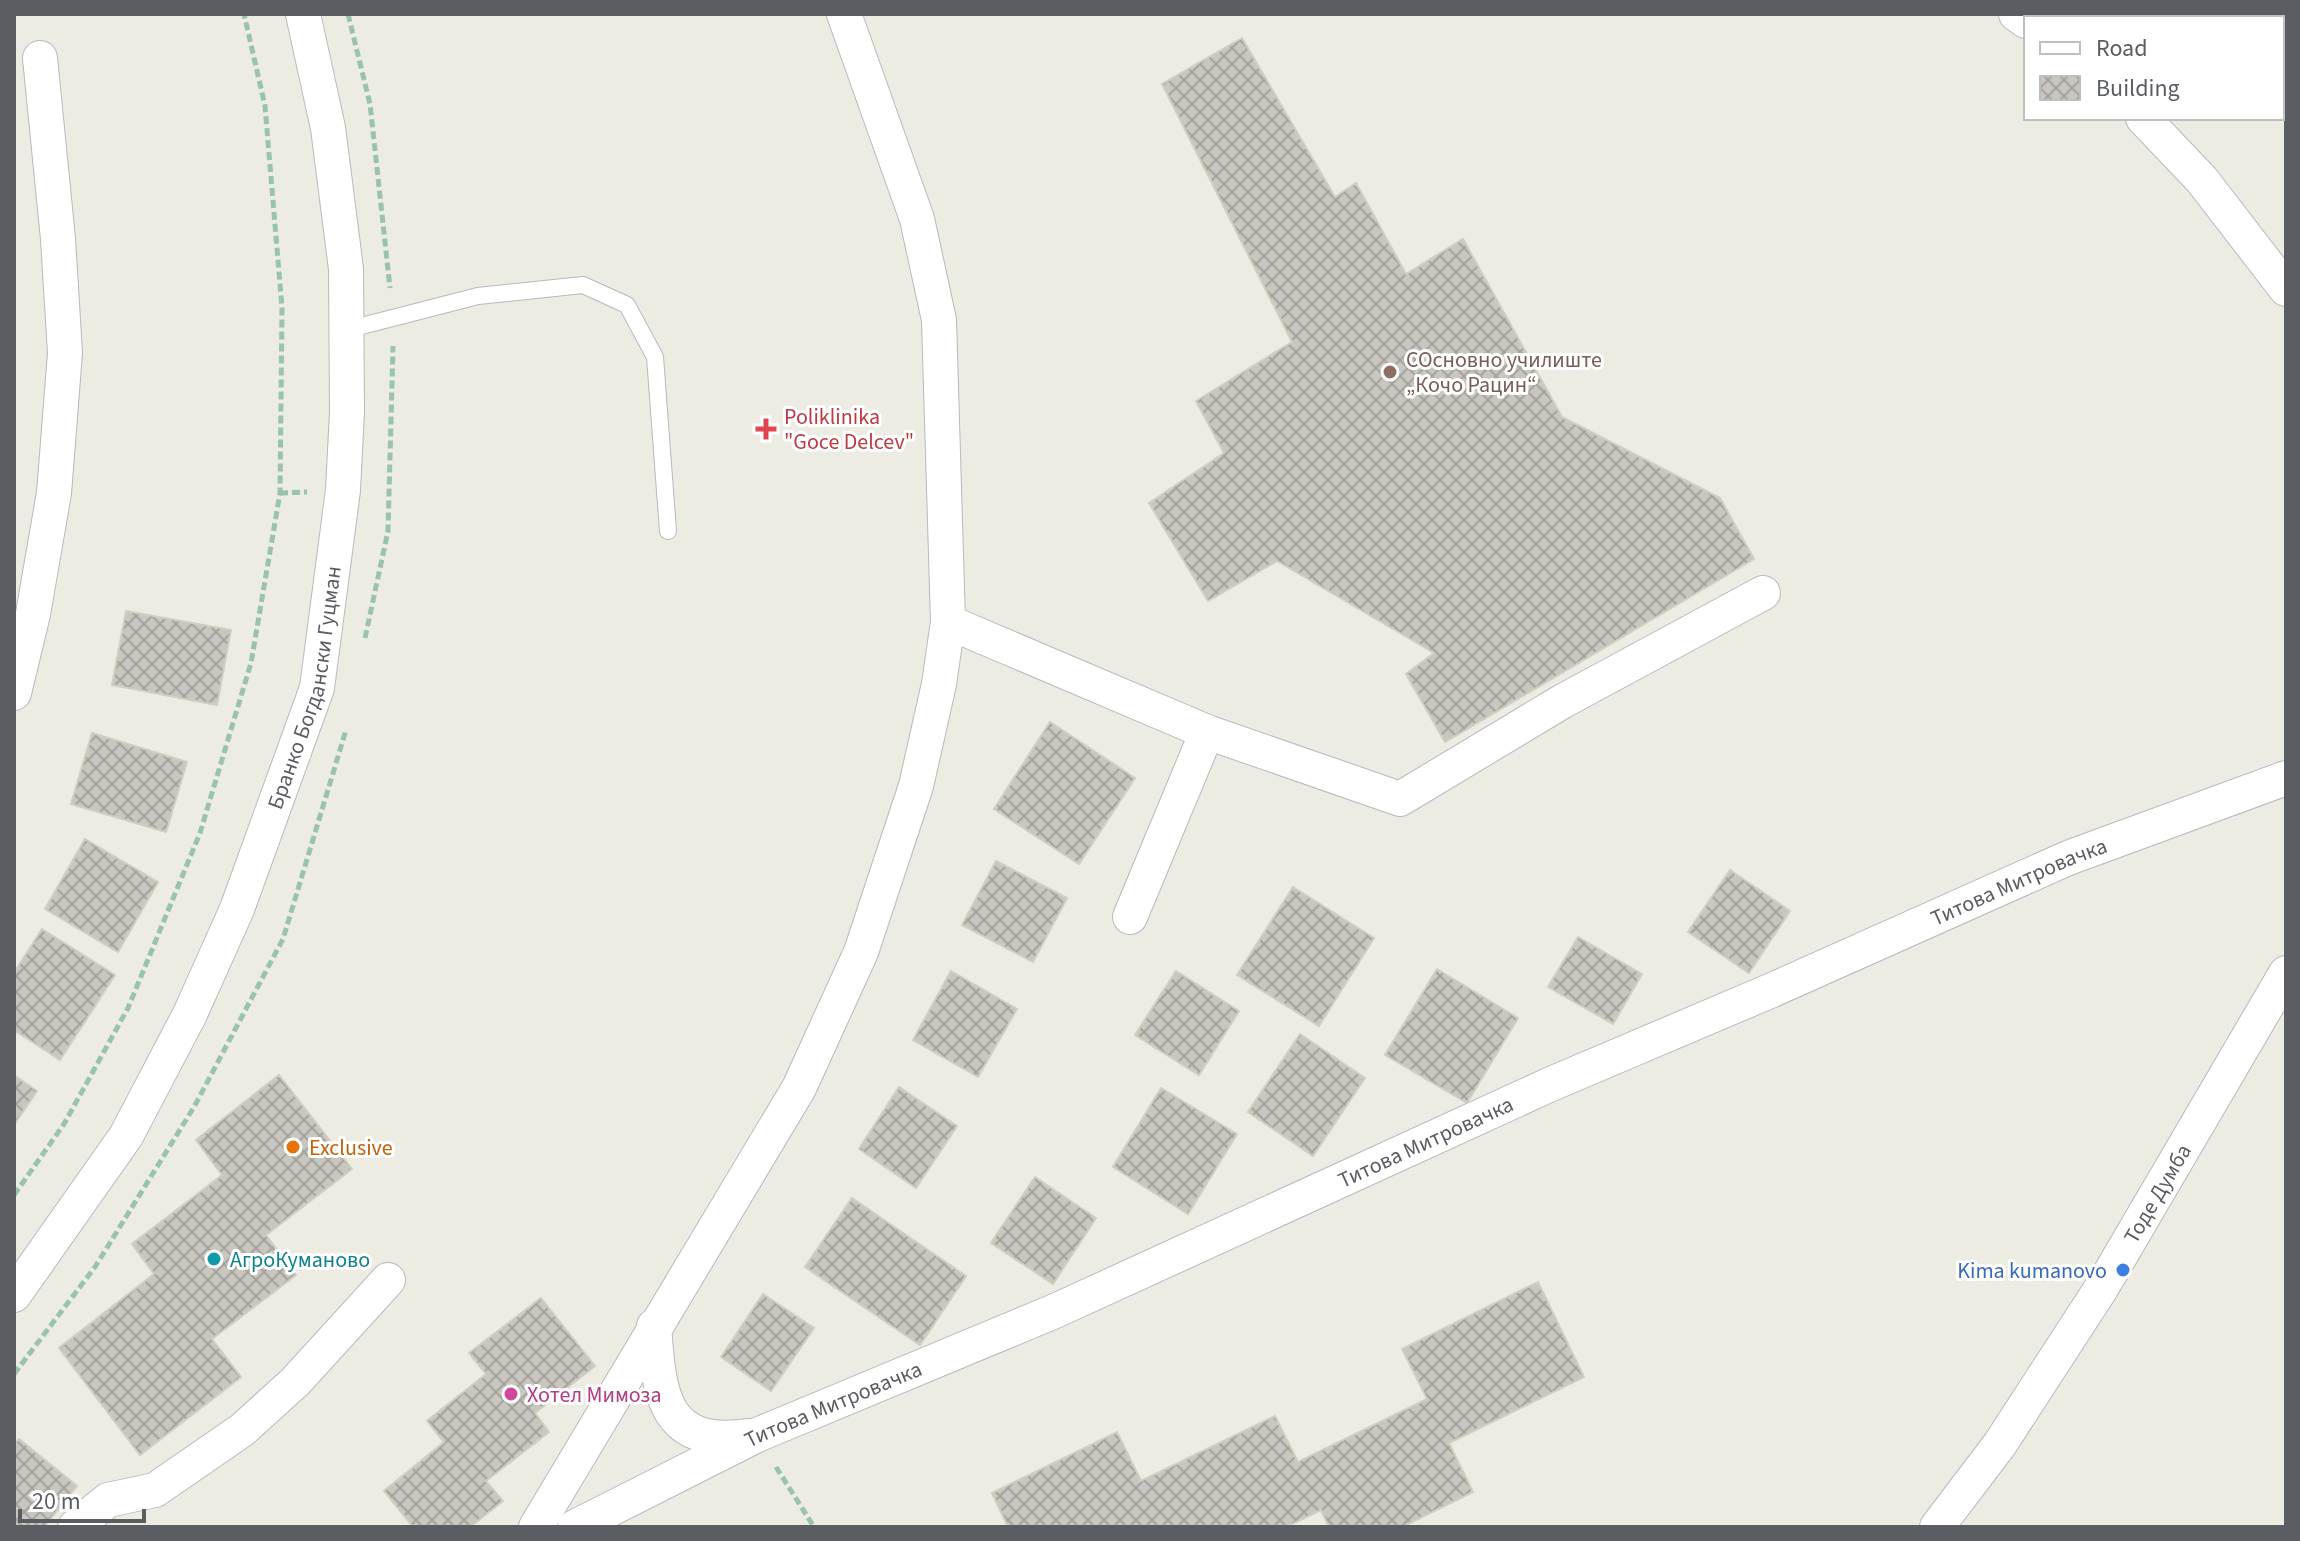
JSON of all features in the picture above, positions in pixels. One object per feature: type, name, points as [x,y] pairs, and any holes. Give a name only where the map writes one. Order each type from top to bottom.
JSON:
[{"type":"street","name":"Бранко Богдански Гуцман","points":[[14,1295],[126,1136],[190,1014],[237,909],[317,688],[337,544],[347,412],[346,269],[328,128],[303,14]]},
{"type":"street","points":[[536,1527],[799,1088],[861,952],[916,786],[939,684],[948,622],[939,320],[917,219],[844,14]]},
{"type":"street","points":[[14,693],[33,614],[54,493],[65,353],[58,239],[40,58]]},
{"type":"street","points":[[2145,120],[2202,180],[2286,289]]},
{"type":"street","points":[[948,622],[1207,732],[1400,799],[1563,701],[1763,593]]},
{"type":"street","points":[[1130,917],[1207,732]]},
{"type":"street","name":"Титова Митровачка","points":[[575,1527],[757,1435],[1055,1311],[1537,1090],[1770,991],[2068,858],[2286,778]]},
{"type":"street","name":"Тоде Думба","points":[[1937,1527],[2000,1444],[2102,1287],[2286,973]]},
{"type":"street","points":[[75,1527],[108,1500],[155,1490],[242,1430],[295,1382],[388,1280]]},
{"type":"street","points":[[654,1326],[661,1394],[669,1412],[682,1425],[709,1437],[757,1435]]},
{"type":"lane","points":[[346,330],[478,296],[583,285],[627,305],[655,357],[668,531]]},
{"type":"path","points":[[14,1195],[64,1124],[128,1008],[200,833],[251,663],[280,493],[282,308],[265,106],[244,14]]},
{"type":"path","points":[[757,1435],[814,1527]]},
{"type":"building","name":"СОсновно училиште „Кочо Рацин“","points":[[1242,38],[1335,197],[1356,183],[1406,274],[1463,239],[1562,417],[1720,498],[1754,559],[1445,742],[1406,674],[1434,653],[1277,561],[1208,601],[1149,503],[1224,453],[1196,401],[1292,342],[1162,84]]},
{"type":"building","points":[[126,611],[231,630],[217,705],[112,685]]},
{"type":"building","points":[[1050,722],[1135,778],[1079,864],[994,809]]},
{"type":"building","points":[[92,733],[187,762],[166,832],[71,804]]},
{"type":"building","points":[[85,839],[158,882],[118,952],[45,909]]},
{"type":"building","points":[[996,861],[1067,898],[1033,962],[962,925]]},
{"type":"building","points":[[1730,870],[1790,911],[1749,973],[1688,932]]},
{"type":"building","points":[[1293,887],[1374,938],[1319,1026],[1237,975]]},
{"type":"building","points":[[42,929],[115,975],[60,1060],[14,1030],[14,973]]},
{"type":"building","points":[[1578,937],[1642,974],[1613,1024],[1548,987]]},
{"type":"building","points":[[1437,969],[1518,1018],[1467,1103],[1385,1055]]},
{"type":"building","points":[[951,971],[1017,1009],[978,1077],[913,1040]]},
{"type":"building","points":[[1176,971],[1239,1011],[1199,1075],[1135,1035]]},
{"type":"building","points":[[1300,1034],[1365,1078],[1313,1156],[1248,1112]]},
{"type":"building","points":[[14,1075],[37,1091],[14,1125]]},
{"type":"building","name":"АгроКуманово","points":[[279,1075],[352,1169],[266,1235],[296,1275],[212,1339],[241,1377],[140,1455],[59,1348],[154,1274],[132,1244],[222,1175],[196,1140]]},
{"type":"building","points":[[899,1087],[957,1126],[916,1188],[859,1149]]},
{"type":"building","points":[[1161,1088],[1237,1134],[1188,1214],[1113,1167]]},
{"type":"building","points":[[1035,1177],[1096,1218],[1053,1284],[991,1243]]},
{"type":"building","points":[[852,1198],[966,1276],[920,1345],[805,1267]]},
{"type":"building","points":[[1538,1282],[1584,1377],[1449,1443],[1473,1492],[1402,1527],[1329,1527],[1321,1510],[1286,1527],[1008,1527],[992,1493],[1117,1432],[1141,1481],[1275,1416],[1298,1462],[1427,1399],[1402,1349]]},
{"type":"building","points":[[763,1294],[814,1328],[771,1391],[721,1357]]},
{"type":"building","name":"Хотел Мимоза","points":[[541,1298],[595,1366],[535,1413],[549,1432],[486,1481],[503,1501],[470,1527],[413,1527],[384,1491],[444,1442],[427,1421],[486,1374],[469,1353]]},
{"type":"building","points":[[19,1439],[77,1486],[44,1527],[14,1527],[14,1444]]},
{"type":"place","name":"СОсновно училиште „Кочо Рацин“","points":[[1390,372]]},
{"type":"place","name":"Poliklinika \"Goce Delcev\"","points":[[766,429]]},
{"type":"place","name":"Exclusive","points":[[293,1147]]},
{"type":"place","name":"АгроКуманово","points":[[214,1259]]},
{"type":"place","name":"Kima kumanovo","points":[[2123,1270]]},
{"type":"place","name":"Хотел Мимоза","points":[[511,1394]]}]
